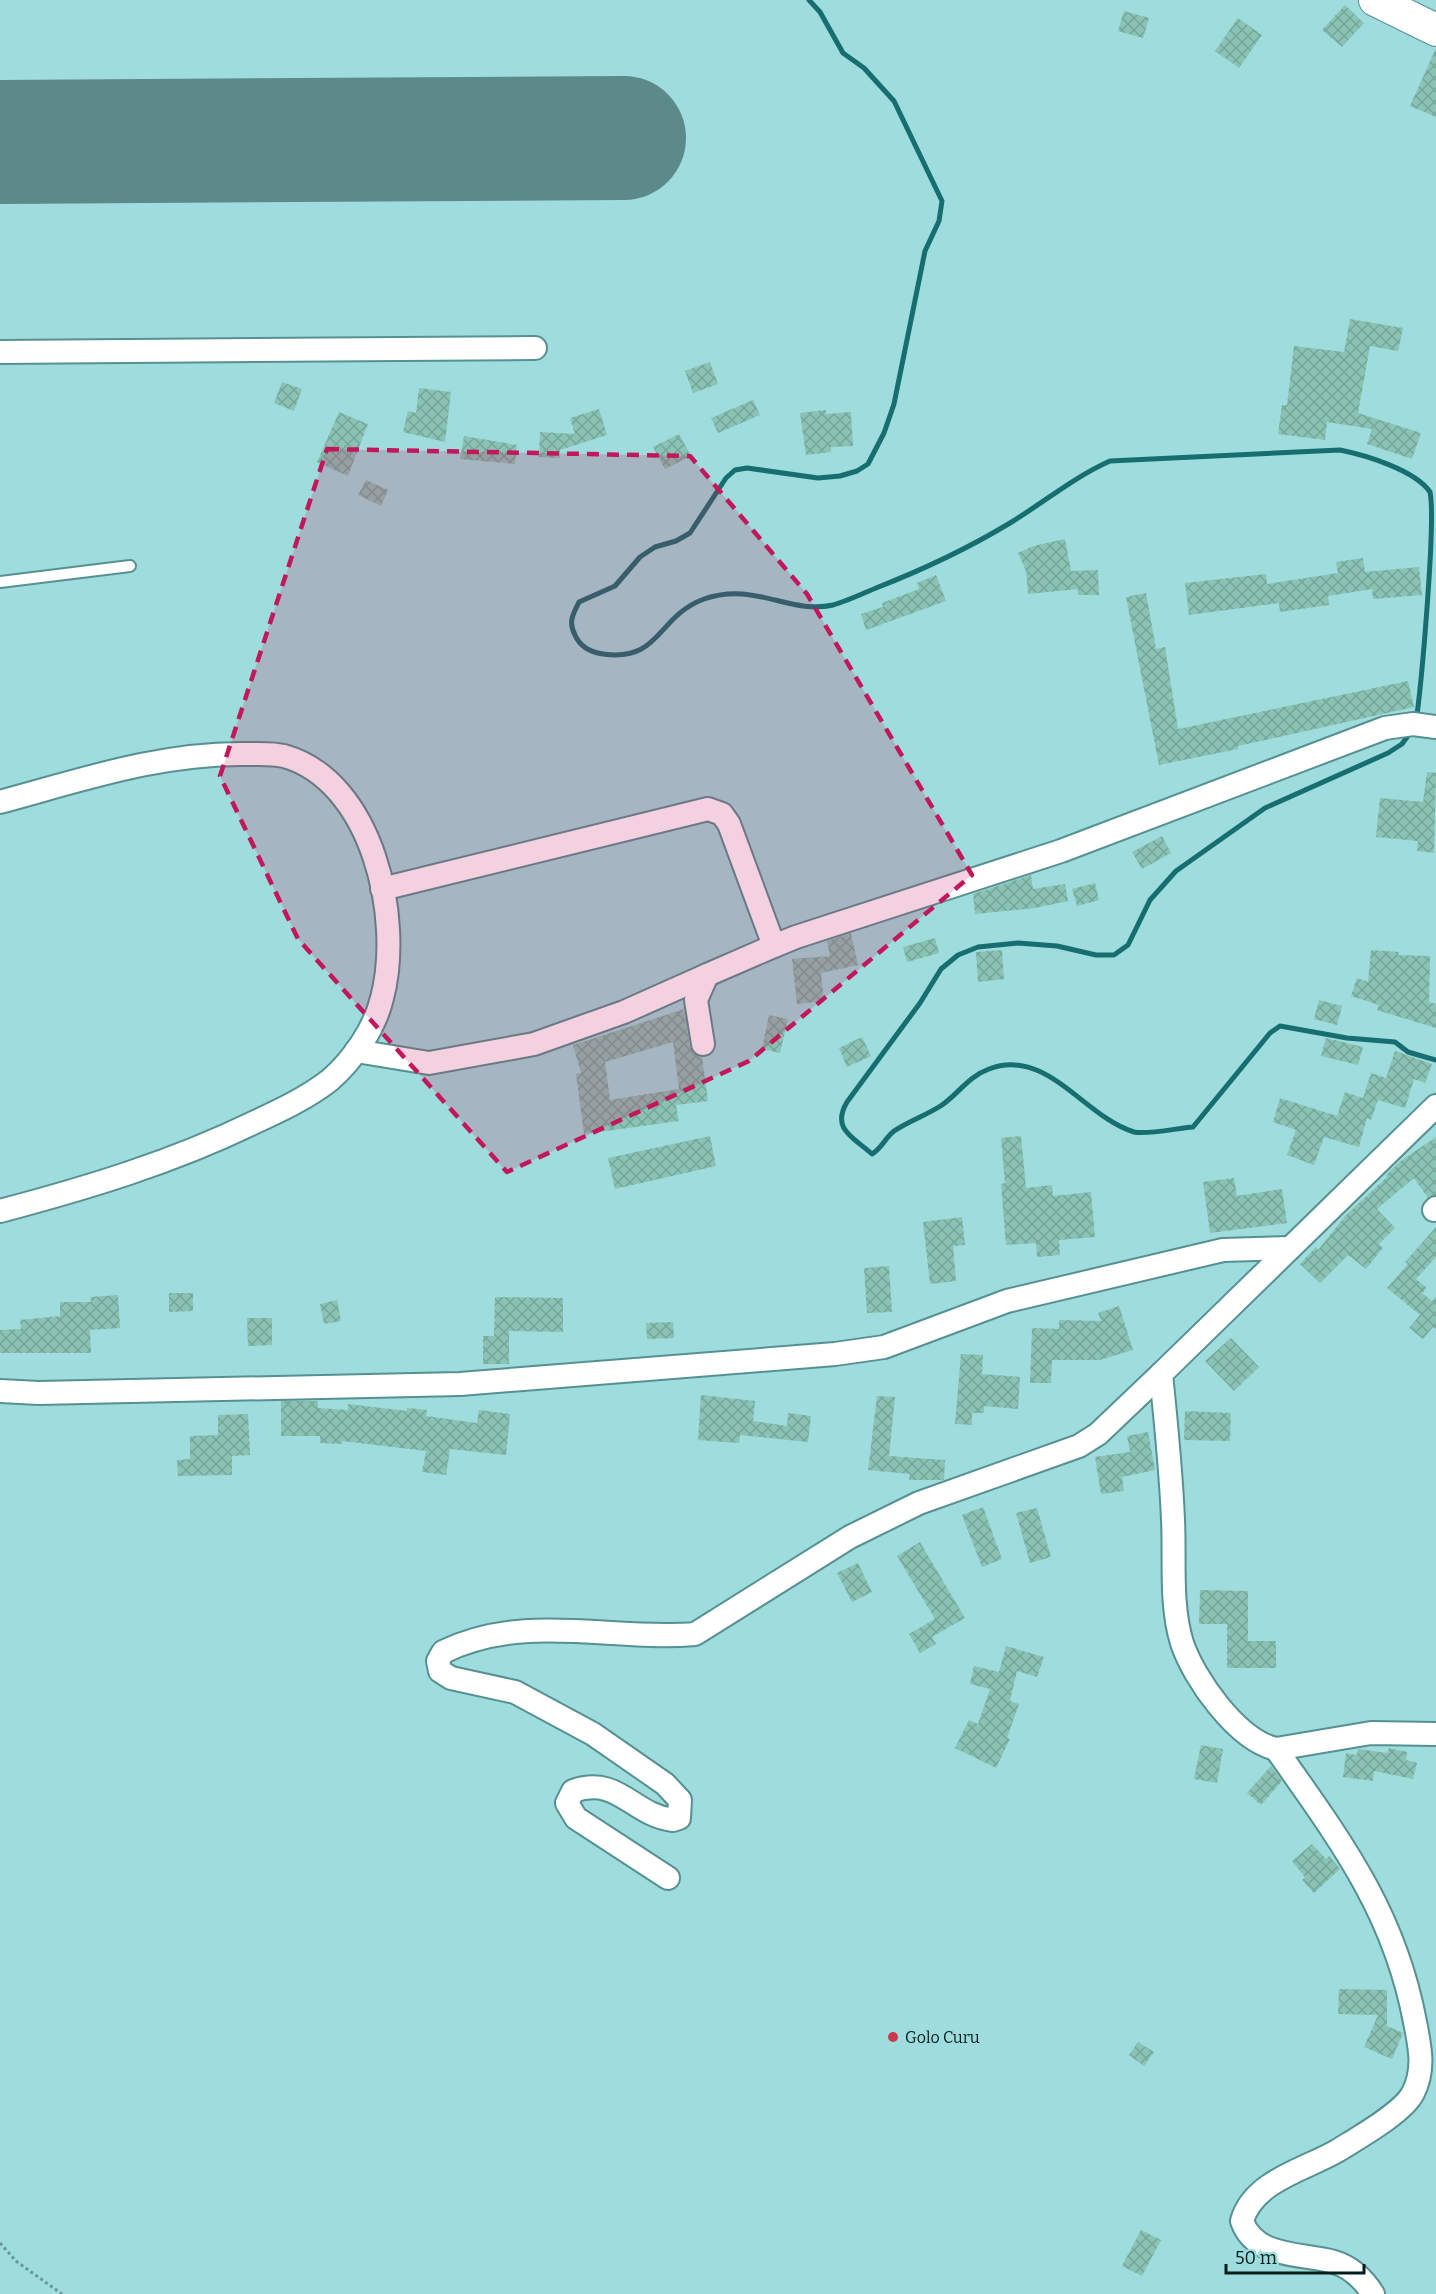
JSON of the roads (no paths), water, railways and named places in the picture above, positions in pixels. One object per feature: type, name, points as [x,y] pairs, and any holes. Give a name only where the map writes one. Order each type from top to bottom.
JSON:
[{"type":"street","points":[[1375,0],[1436,30]]},
{"type":"street","points":[[0,352],[535,348]]},
{"type":"street","points":[[356,1051],[429,1063],[534,1044],[624,1012],[796,937],[1061,851],[1385,728],[1413,724],[1436,727]]},
{"type":"street","points":[[0,802],[146,763],[227,753],[284,756],[313,770],[334,786],[350,804],[367,834],[382,889],[386,921],[387,971],[382,999],[374,1023],[356,1051],[330,1079],[285,1108],[200,1149],[61,1195],[0,1211]]},
{"type":"street","points":[[382,889],[708,809],[722,814],[729,824],[774,946]]},
{"type":"street","points":[[703,1044],[696,1000],[707,975]]},
{"type":"street","points":[[668,1878],[576,1818],[567,1803],[573,1791],[597,1785],[623,1796],[643,1810],[673,1820],[679,1818],[682,1807],[680,1800],[665,1784],[593,1734],[515,1692],[451,1678],[440,1671],[438,1661],[443,1652],[489,1637],[551,1628],[671,1636],[695,1634],[850,1536],[899,1512],[1079,1446],[1098,1434],[1161,1374],[1436,1106]]},
{"type":"street","points":[[0,1391],[39,1393],[460,1384],[835,1354],[885,1347],[1018,1298],[1223,1250],[1290,1248]]},
{"type":"street","points":[[1161,1374],[1172,1499],[1177,1616],[1182,1642],[1196,1676],[1244,1732],[1263,1746],[1276,1749],[1371,1733],[1435,1730]]},
{"type":"street","points":[[1276,1749],[1353,1860],[1375,1898],[1397,1953],[1412,2007],[1427,2080],[1401,2107],[1336,2151],[1288,2173],[1258,2194],[1248,2203],[1242,2221],[1250,2235],[1272,2250],[1334,2262],[1348,2268],[1359,2276],[1373,2294]]},
{"type":"lane","points":[[0,582],[130,566]]},
{"type":"waterway","points":[[809,0],[820,12],[843,53],[864,68],[894,101],[942,201],[939,221],[925,251],[894,404],[884,433],[868,464],[857,471],[840,476],[818,478],[747,468],[735,470],[726,478],[690,533],[676,541],[655,547],[640,557],[615,586],[579,602],[572,622],[573,630],[580,643],[590,650],[603,654],[622,655],[636,651],[648,645],[688,607],[722,594],[755,596],[802,606],[833,605],[927,566],[977,542],[1110,461],[1340,450],[1402,470],[1423,484],[1430,492],[1430,565],[1417,715]]},
{"type":"waterway","points":[[1410,733],[1402,744],[1388,753],[1265,808],[1176,871],[1150,900],[1128,945],[1114,955],[1096,955],[1057,946],[1018,943],[978,947],[958,955],[941,969],[920,1003],[847,1102],[841,1119],[846,1132],[872,1154],[894,1131],[948,1101],[975,1076],[989,1069],[1010,1065],[1029,1067],[1047,1075],[1098,1113],[1134,1132],[1193,1127],[1270,1033],[1280,1026],[1347,1038],[1395,1042],[1408,1052],[1436,1060]]},
{"type":"place","name":"Golo Curu","points":[[893,2037]]}]
